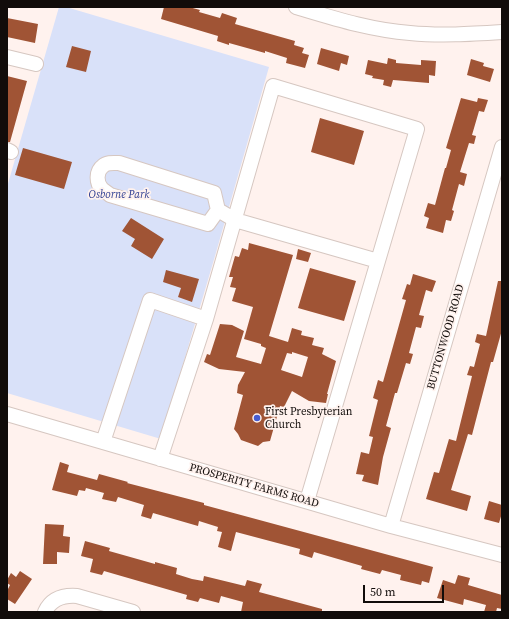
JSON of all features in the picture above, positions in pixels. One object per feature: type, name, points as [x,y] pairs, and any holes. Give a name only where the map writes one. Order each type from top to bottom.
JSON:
[{"type":"street","points":[[296,7],[348,22],[379,29],[409,33],[440,35],[502,32]]},
{"type":"street","points":[[7,57],[36,64]]},
{"type":"street","points":[[160,458],[206,319],[273,86],[418,129],[307,501]]},
{"type":"street","name":"BUTTONWOOD ROAD","points":[[391,526],[502,147]]},
{"type":"street","points":[[218,210],[208,224],[110,195],[101,189],[97,180],[98,172],[103,166],[110,163],[119,163],[214,193],[218,210],[234,220],[378,261]]},
{"type":"street","points":[[103,442],[150,300],[206,319]]},
{"type":"street","name":"PROSPERITY FARMS ROAD","points":[[7,414],[391,526],[502,556]]},
{"type":"street","points":[[45,612],[53,601],[60,597],[69,595],[133,612]]},
{"type":"green space","name":"Osborne Park","points":[[59,7],[66,7],[269,67],[161,439],[7,393],[7,187]]},
{"type":"building","points":[[164,7],[189,7],[200,10],[199,12],[220,18],[222,13],[237,18],[235,24],[295,41],[294,45],[304,48],[302,53],[309,55],[305,68],[286,63],[287,58],[265,51],[265,53],[229,43],[229,45],[217,41],[218,36],[161,19]]},
{"type":"building","points":[[7,18],[38,24],[35,43],[7,37]]},
{"type":"building","points":[[72,46],[91,51],[86,72],[66,67]]},
{"type":"building","points":[[321,48],[349,56],[347,65],[341,63],[339,71],[317,64]]},
{"type":"building","points":[[388,58],[396,60],[396,63],[421,65],[421,60],[436,61],[435,76],[429,75],[429,83],[393,80],[391,87],[383,85],[384,80],[372,78],[373,76],[365,74],[368,60],[387,64]]},
{"type":"building","points":[[471,59],[484,63],[483,66],[494,69],[490,82],[467,75]]},
{"type":"building","points":[[7,76],[27,81],[10,142],[7,142]]},
{"type":"building","points":[[461,98],[477,102],[478,98],[488,100],[484,112],[479,111],[472,135],[476,136],[474,144],[469,143],[460,172],[467,174],[464,186],[459,184],[452,210],[454,211],[451,221],[446,220],[443,233],[426,228],[429,218],[424,216],[428,203],[435,205],[451,150],[446,148]]},
{"type":"building","points":[[320,118],[364,131],[354,165],[311,152]]},
{"type":"building","points":[[23,148],[72,162],[64,189],[15,175]]},
{"type":"building","points":[[131,218],[164,239],[152,259],[131,246],[135,239],[122,231]]},
{"type":"building","points":[[249,243],[293,255],[269,336],[288,342],[292,328],[302,331],[301,335],[314,338],[312,345],[324,348],[322,354],[336,361],[326,403],[309,401],[292,391],[284,407],[280,406],[270,441],[263,442],[258,446],[241,440],[234,429],[243,395],[237,393],[238,385],[245,372],[219,369],[204,362],[207,354],[210,355],[220,324],[232,325],[244,331],[236,357],[261,364],[266,348],[261,346],[261,344],[244,339],[253,307],[232,301],[236,288],[230,287],[233,277],[229,277],[235,256],[239,257],[242,248],[248,250]],"holes":[[[292,352],[308,357],[302,377],[281,370],[287,353],[292,354]]]},
{"type":"building","points":[[298,249],[311,253],[308,262],[296,259]]},
{"type":"building","points":[[310,268],[356,281],[344,321],[298,308]]},
{"type":"building","points":[[166,270],[199,279],[192,302],[178,297],[181,288],[163,282]]},
{"type":"building","points":[[413,274],[436,281],[432,292],[426,290],[419,315],[424,316],[421,328],[416,327],[409,353],[413,354],[410,364],[406,363],[397,393],[395,393],[386,426],[391,428],[383,457],[378,485],[362,481],[364,475],[356,474],[361,452],[369,454],[373,437],[369,436],[378,400],[373,398],[378,380],[383,382],[406,300],[402,299],[407,284],[410,285]]},
{"type":"building","points":[[498,281],[502,281],[502,330],[493,362],[491,362],[472,435],[468,434],[451,490],[471,496],[467,511],[426,499],[434,472],[439,473],[449,439],[456,441],[472,376],[467,375],[470,366],[474,367],[480,344],[475,342],[477,334],[486,336]]},
{"type":"building","points":[[60,462],[69,465],[67,472],[97,480],[99,474],[128,482],[127,483],[204,503],[204,505],[433,567],[429,583],[422,581],[421,585],[400,580],[401,575],[382,570],[380,574],[361,569],[362,566],[314,552],[312,558],[299,554],[300,549],[236,532],[231,551],[218,547],[222,532],[217,531],[218,527],[199,521],[198,526],[153,513],[151,519],[141,516],[144,505],[118,497],[116,502],[102,499],[104,493],[86,488],[85,491],[79,490],[77,496],[52,490]]},
{"type":"building","points":[[489,501],[502,505],[502,513],[499,523],[484,519]]},
{"type":"building","points":[[45,524],[64,525],[63,536],[70,537],[69,553],[57,552],[57,564],[43,564]]},
{"type":"building","points":[[85,541],[110,548],[109,551],[155,564],[155,562],[177,568],[176,574],[192,579],[203,581],[204,576],[245,586],[247,580],[262,584],[259,592],[322,609],[322,612],[241,612],[243,602],[221,596],[219,603],[200,598],[198,602],[186,599],[187,595],[104,571],[102,575],[90,572],[93,559],[81,556]]},
{"type":"building","points":[[20,571],[32,579],[15,604],[7,599],[7,591],[10,585],[7,583],[7,580],[11,573],[16,577]]},
{"type":"building","points":[[458,575],[470,578],[468,585],[502,595],[502,609],[497,608],[496,612],[484,612],[486,605],[464,599],[463,605],[437,598],[443,580],[455,584]]},
{"type":"place","name":"First Presbyterian Church","points":[[257,418]]}]
